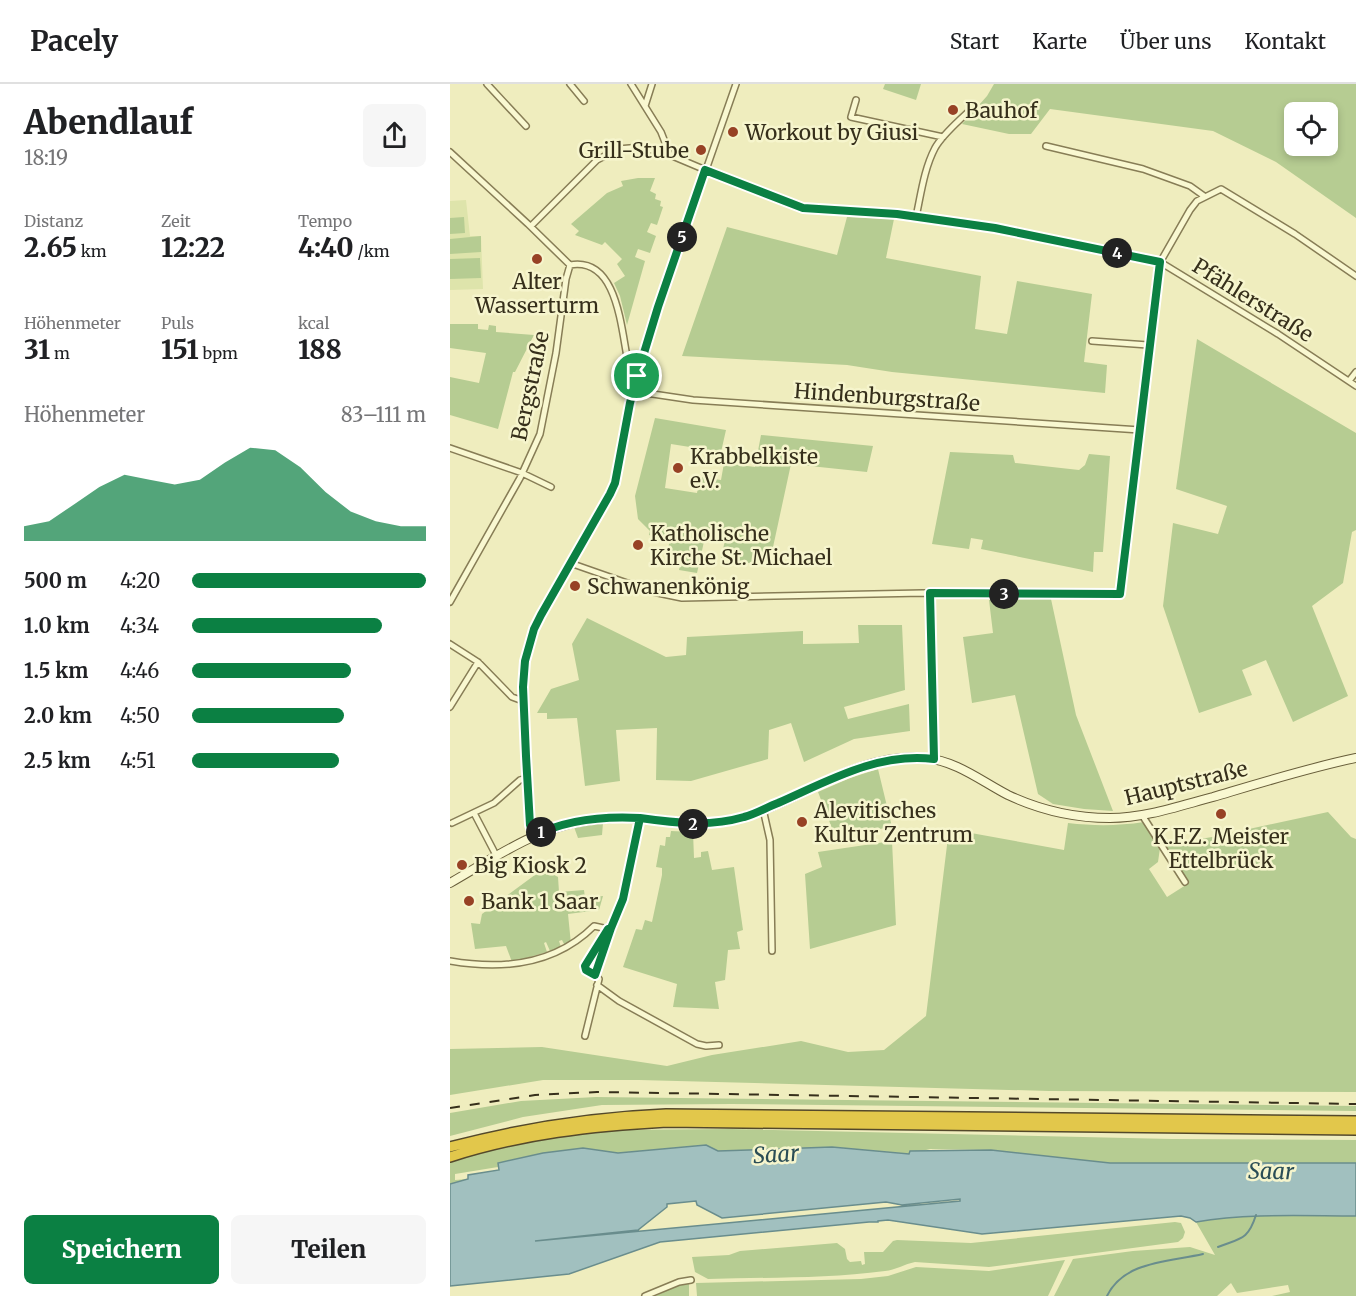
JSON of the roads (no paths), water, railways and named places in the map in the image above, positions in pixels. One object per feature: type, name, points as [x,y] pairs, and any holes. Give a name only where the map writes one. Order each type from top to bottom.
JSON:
[{"type":"highway","points":[[450,1147],[549,1125],[615,1116],[666,1114],[1356,1121]]},
{"type":"highway","points":[[450,1157],[531,1137],[572,1130],[667,1122],[1356,1130]]},
{"type":"main road","name":"Hauptstraße","points":[[450,884],[549,829],[582,820],[612,818],[640,818],[684,824],[718,823],[746,817],[867,765],[908,757],[934,759],[959,768],[1007,794],[1047,811],[1095,818],[1142,815],[1356,758]]},
{"type":"street","points":[[487,84],[526,126]]},
{"type":"street","points":[[570,84],[584,100]]},
{"type":"street","points":[[631,84],[661,132],[670,155]]},
{"type":"street","points":[[645,106],[652,84]]},
{"type":"street","points":[[534,836],[530,825],[523,701],[524,673],[529,645],[541,615],[615,483],[633,389],[658,307],[736,84]]},
{"type":"street","points":[[856,100],[851,117],[943,137]]},
{"type":"street","points":[[916,217],[927,166],[935,148],[970,111]]},
{"type":"street","name":"Pfählerstraße","points":[[531,226],[597,160],[623,147],[635,146],[670,155],[803,208],[916,217],[1005,230],[1160,262],[1278,334],[1356,386]]},
{"type":"street","points":[[1046,146],[1143,169],[1190,186],[1204,196]]},
{"type":"street","points":[[450,152],[570,265],[589,266],[606,282],[616,303],[630,371],[637,376]]},
{"type":"street","points":[[570,563],[653,592],[682,598],[930,593],[1120,594],[1148,345],[1160,262],[1190,210],[1204,196],[1221,189],[1295,234],[1356,276]]},
{"type":"street","name":"Bergstraße","points":[[450,602],[534,450],[545,413],[570,265]]},
{"type":"street","points":[[1092,341],[1148,345]]},
{"type":"street","points":[[1349,381],[1356,372]]},
{"type":"street","name":"Hindenburgstraße","points":[[633,389],[693,400],[1140,430]]},
{"type":"street","points":[[450,448],[551,487]]},
{"type":"street","points":[[930,593],[934,759]]},
{"type":"street","points":[[450,644],[478,662],[512,697],[523,701]]},
{"type":"street","points":[[450,707],[478,662]]},
{"type":"street","points":[[452,823],[494,803],[520,780],[527,778]]},
{"type":"street","points":[[763,809],[770,840],[772,951]]},
{"type":"street","points":[[474,813],[497,857]]},
{"type":"street","points":[[1142,815],[1185,882]]},
{"type":"street","points":[[585,1036],[598,979],[586,970],[585,966],[609,928],[623,899],[640,818]]},
{"type":"street","points":[[450,961],[481,965],[515,964],[573,945],[594,926],[609,928]]},
{"type":"street","points":[[595,975],[609,928]]},
{"type":"street","points":[[597,985],[618,1001],[697,1044],[719,1045]]},
{"type":"street","points":[[645,1296],[679,1282],[691,1280]]},
{"type":"water","name":"Saar","points":[[706,1145],[718,1151],[832,1147],[909,1154],[910,1151],[991,1150],[1110,1163],[1356,1163],[1356,1216],[1256,1216],[1196,1222],[1181,1216],[982,1234],[888,1220],[660,1242],[569,1274],[450,1286],[450,1184],[468,1179],[468,1175],[499,1170],[498,1163],[543,1153],[583,1148],[618,1153]],"holes":[[[960,1199],[960,1201],[535,1241],[638,1230],[667,1207],[667,1204],[696,1201],[697,1205],[722,1218],[886,1202],[902,1205]]]},
{"type":"waterway","points":[[1218,1247],[1247,1234],[1256,1215]]},
{"type":"waterway","points":[[1107,1296],[1115,1284],[1136,1269],[1203,1254]]},
{"type":"railway","points":[[450,1108],[535,1095],[597,1092],[1356,1104]]},
{"type":"place","name":"Bauhof","points":[[953,110]]},
{"type":"place","name":"Workout by Giusi","points":[[733,132]]},
{"type":"place","name":"Grill-Stube","points":[[701,150]]},
{"type":"place","name":"Alter Wasserturm","points":[[537,259]]},
{"type":"place","name":"Krabbelkiste e.V.","points":[[678,468]]},
{"type":"place","name":"Katholische Kirche St. Michael","points":[[638,545]]},
{"type":"place","name":"Schwanenkönig","points":[[575,586]]},
{"type":"place","name":"K.F.Z. Meister Ettelbrück","points":[[1221,814]]},
{"type":"place","name":"Alevitisches Kultur Zentrum","points":[[802,822]]},
{"type":"place","name":"Big Kiosk 2","points":[[462,865]]},
{"type":"place","name":"Bank 1 Saar","points":[[469,901]]}]
